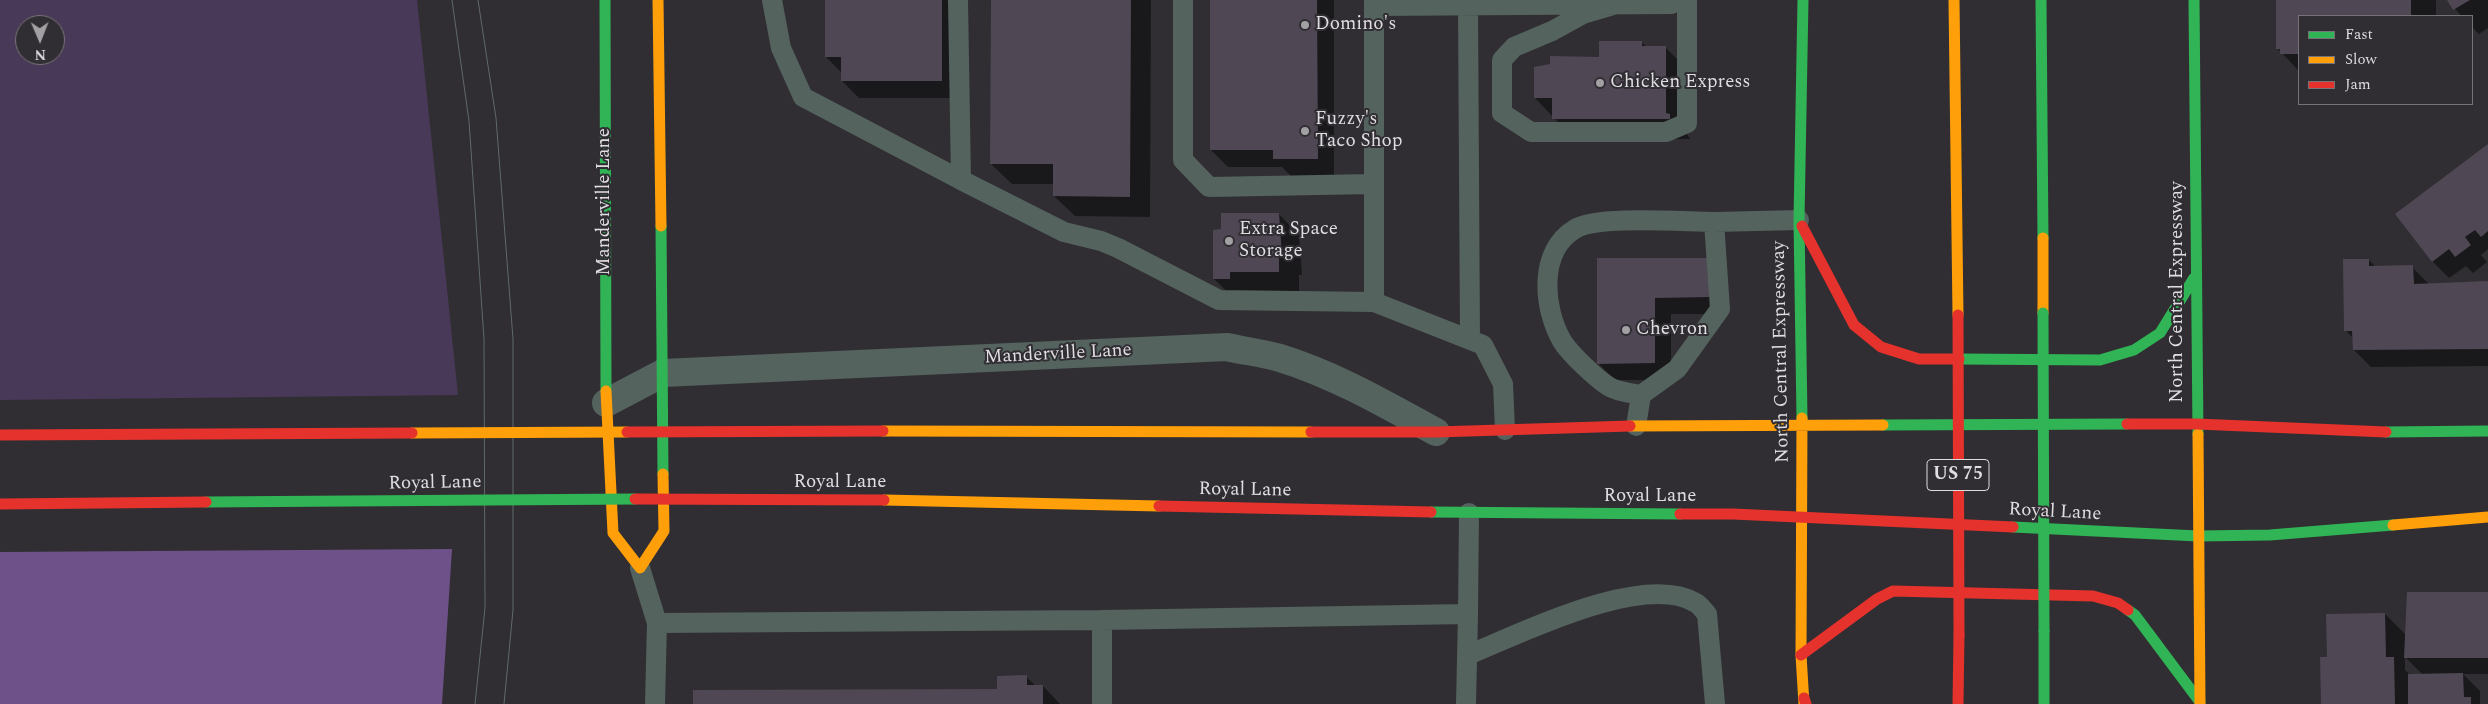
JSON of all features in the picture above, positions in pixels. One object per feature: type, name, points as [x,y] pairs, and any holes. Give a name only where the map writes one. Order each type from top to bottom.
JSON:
[{"type":"main road","name":"Manderville Lane","points":[[604,0],[606,404],[612,533],[640,568]]},
{"type":"main road","points":[[640,568],[664,531],[658,0]]},
{"type":"main road","name":"North Central Expressway","points":[[1803,0],[1799,220],[1802,424],[1801,655],[1805,702]]},
{"type":"main road","name":"US 75","points":[[1954,0],[1958,315],[1958,704]]},
{"type":"main road","points":[[2042,0],[2044,704]]},
{"type":"main road","name":"North Central Expressway","points":[[2194,0],[2200,703]]},
{"type":"main road","points":[[1799,220],[1854,325],[1881,347],[1919,359],[2100,360],[2134,350],[2160,332],[2178,307],[2196,274]]},
{"type":"main road","points":[[0,435],[883,431],[1436,432],[1636,426],[1802,424],[2197,424],[2282,429],[2454,433],[2488,431]]},
{"type":"main road","name":"Royal Lane","points":[[0,504],[625,499],[884,500],[1469,513],[1733,514],[1801,519],[2198,536],[2270,535],[2488,517]]},
{"type":"main road","points":[[1801,655],[1877,599],[1893,591],[2093,596],[2118,603],[2135,614],[2200,703]]},
{"type":"street","name":"Manderville Lane","points":[[606,404],[663,373],[1227,347],[1278,357],[1323,373],[1371,396],[1436,432]]},
{"type":"lane","points":[[772,0],[781,48],[802,97],[1064,232],[1101,241],[1118,248],[1219,300],[1374,302],[1483,345],[1503,384],[1505,430]]},
{"type":"lane","points":[[958,0],[961,180]]},
{"type":"lane","points":[[1183,0],[1183,160],[1209,187],[1374,184]]},
{"type":"lane","points":[[1374,302],[1374,3],[1468,6],[1671,4],[1678,0]]},
{"type":"lane","points":[[1617,4],[1583,14],[1552,31],[1514,47],[1502,60],[1502,113],[1531,132],[1666,132],[1687,123],[1687,0]]},
{"type":"lane","points":[[1468,6],[1470,339]]},
{"type":"lane","points":[[1641,395],[1609,387],[1563,344],[1553,323],[1548,292],[1550,266],[1555,248],[1576,228],[1604,222],[1799,220]]},
{"type":"lane","points":[[1636,426],[1641,395],[1678,369],[1720,309],[1714,222]]},
{"type":"lane","points":[[1466,704],[1469,513]]},
{"type":"lane","points":[[640,568],[656,623],[655,704]]},
{"type":"lane","points":[[1468,655],[1613,599],[1650,594],[1682,597],[1697,603],[1707,614],[1715,704]]},
{"type":"lane","points":[[656,623],[1102,620],[1468,614]]},
{"type":"lane","points":[[1102,620],[1102,704]]},
{"type":"shaded area","points":[[0,0],[417,0],[458,395],[0,400]]},
{"type":"shaded area","points":[[452,549],[442,704],[0,704],[0,552]]},
{"type":"building","points":[[825,0],[942,0],[942,81],[841,81],[841,57],[825,57]]},
{"type":"building","points":[[991,0],[1131,0],[1130,197],[1053,196],[1053,164],[990,164]]},
{"type":"building","points":[[1210,0],[1317,0],[1318,159],[1273,159],[1273,150],[1210,150]]},
{"type":"building","points":[[2276,0],[2411,0],[2411,15],[2298,15],[2298,54],[2280,54],[2280,49],[2276,49]]},
{"type":"building","points":[[2447,0],[2470,0],[2453,10]]},
{"type":"building","name":"Chicken Express","points":[[1599,41],[1642,41],[1642,46],[1666,46],[1666,113],[1670,114],[1670,119],[1552,119],[1552,98],[1534,98],[1534,67],[1550,64],[1550,56],[1599,57]]},
{"type":"building","points":[[2488,144],[2488,231],[2481,237],[2475,230],[2465,237],[2471,245],[2455,257],[2449,249],[2432,262],[2395,214]]},
{"type":"building","points":[[1221,213],[1279,213],[1282,255],[1279,255],[1279,272],[1230,272],[1230,279],[1213,279],[1213,230],[1221,229]]},
{"type":"building","name":"Chevron","points":[[1597,258],[1709,258],[1709,297],[1655,298],[1655,363],[1597,364]]},
{"type":"building","points":[[2343,259],[2369,259],[2369,266],[2413,265],[2414,284],[2488,281],[2488,349],[2353,350],[2352,331],[2344,331]]},
{"type":"building","points":[[2407,592],[2488,592],[2488,658],[2404,658]]},
{"type":"building","points":[[2385,613],[2386,657],[2394,657],[2395,704],[2321,704],[2320,657],[2327,657],[2326,614]]},
{"type":"building","points":[[2463,673],[2464,697],[2471,697],[2471,704],[2408,704],[2408,674]]},
{"type":"building","points":[[1027,675],[1027,685],[1043,685],[1043,704],[693,704],[693,690],[997,689],[997,676]]},
{"type":"tram line","points":[[452,0],[469,121],[484,339],[485,608],[475,704]]},
{"type":"tram line","points":[[478,0],[496,118],[513,339],[513,610],[504,704]]},
{"type":"traffic: fast","points":[[605,0],[606,391]]},
{"type":"traffic: fast","points":[[1802,418],[1799,220],[1803,0]]},
{"type":"traffic: fast","points":[[2041,0],[2043,238]]},
{"type":"traffic: fast","points":[[2194,0],[2198,434]]},
{"type":"traffic: fast","points":[[661,226],[663,474]]},
{"type":"traffic: fast","points":[[1959,359],[2100,360],[2134,350],[2160,333],[2194,278]]},
{"type":"traffic: fast","points":[[2043,313],[2044,631]]},
{"type":"traffic: fast","points":[[1883,425],[2127,424]]},
{"type":"traffic: fast","points":[[2386,432],[2488,431]]},
{"type":"traffic: fast","points":[[206,502],[635,499]]},
{"type":"traffic: fast","points":[[1431,512],[1680,514]]},
{"type":"traffic: fast","points":[[2013,527],[2198,536],[2270,535],[2393,525]]},
{"type":"traffic: fast","points":[[2128,610],[2135,615],[2200,702]]},
{"type":"traffic: fast","points":[[2044,631],[2044,704]]},
{"type":"traffic: slow","points":[[658,0],[661,226]]},
{"type":"traffic: slow","points":[[1954,0],[1958,315]]},
{"type":"traffic: slow","points":[[2043,238],[2043,313]]},
{"type":"traffic: slow","points":[[606,391],[613,533],[640,568],[664,531],[663,474]]},
{"type":"traffic: slow","points":[[1802,418],[1801,655],[1804,704]]},
{"type":"traffic: slow","points":[[1630,426],[1883,425]]},
{"type":"traffic: slow","points":[[883,431],[1311,432]]},
{"type":"traffic: slow","points":[[412,433],[627,432]]},
{"type":"traffic: slow","points":[[2198,434],[2200,704]]},
{"type":"traffic: slow","points":[[884,500],[1159,506]]},
{"type":"traffic: slow","points":[[2393,525],[2488,517]]},
{"type":"traffic: jam","points":[[1802,226],[1854,325],[1881,347],[1919,359],[1959,359]]},
{"type":"traffic: jam","points":[[1958,315],[1959,635]]},
{"type":"traffic: jam","points":[[2127,424],[2197,424],[2386,432]]},
{"type":"traffic: jam","points":[[1311,432],[1436,432],[1630,426]]},
{"type":"traffic: jam","points":[[627,432],[883,431]]},
{"type":"traffic: jam","points":[[0,435],[412,433]]},
{"type":"traffic: jam","points":[[635,499],[884,500]]},
{"type":"traffic: jam","points":[[0,504],[206,502]]},
{"type":"traffic: jam","points":[[1159,506],[1431,512]]},
{"type":"traffic: jam","points":[[1680,514],[1733,514],[2013,527]]},
{"type":"traffic: jam","points":[[1801,655],[1877,599],[1893,591],[2093,596],[2118,603],[2128,610]]},
{"type":"traffic: jam","points":[[1958,704],[1959,635]]},
{"type":"traffic: jam","points":[[1804,698],[1806,704]]},
{"type":"place","name":"Domino's","points":[[1305,25]]},
{"type":"place","name":"Chicken Express","points":[[1600,83]]},
{"type":"place","name":"Fuzzy's Taco Shop","points":[[1305,131]]},
{"type":"place","name":"Extra Space Storage","points":[[1229,241]]},
{"type":"place","name":"Chevron","points":[[1626,330]]}]
